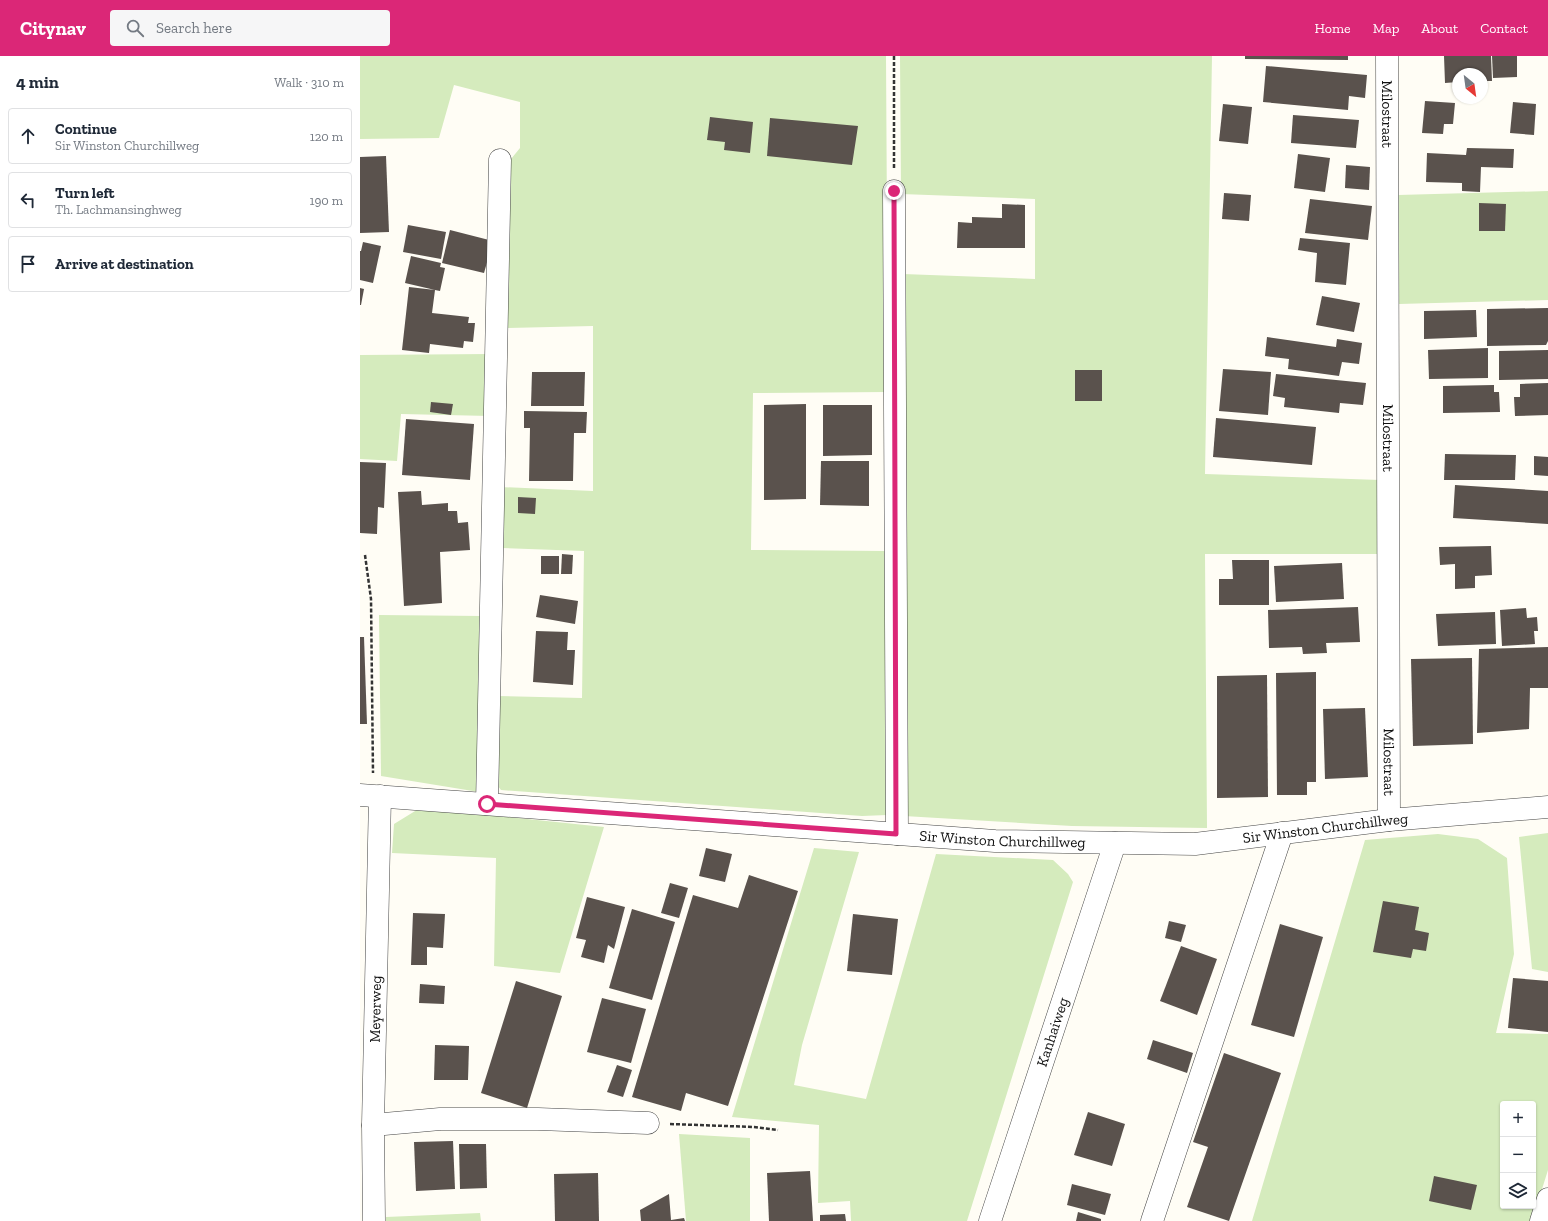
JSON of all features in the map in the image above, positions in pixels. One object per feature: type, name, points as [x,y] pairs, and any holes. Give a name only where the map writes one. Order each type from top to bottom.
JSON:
[{"type":"street","name":"Milostraat","points":[[1387,56],[1389,820]]},
{"type":"street","points":[[487,804],[500,160]]},
{"type":"street","points":[[894,191],[896,834]]},
{"type":"street","name":"Sir Winston Churchillweg","points":[[371,796],[995,841],[1195,844],[1389,820],[1548,807]]},
{"type":"street","name":"Meyerweg","points":[[371,796],[374,1221]]},
{"type":"street","points":[[1152,1221],[1282,833]]},
{"type":"street","name":"Kanhaiweg","points":[[990,1221],[1115,843]]},
{"type":"street","points":[[373,1125],[440,1119],[538,1119],[648,1123]]},
{"type":"street","points":[[1541,1221],[1548,1199]]},
{"type":"path","points":[[894,56],[894,191]]},
{"type":"path","points":[[365,555],[371,599],[371,796]]},
{"type":"path","points":[[648,1123],[754,1127],[778,1130]]},
{"type":"green space","points":[[360,56],[886,56],[888,392],[753,393],[751,550],[885,551],[887,815],[862,816],[501,790],[494,781],[497,696],[582,698],[584,551],[502,548],[500,487],[593,491],[593,326],[506,328],[511,159],[520,148],[520,102],[454,85],[439,138],[360,139]]},
{"type":"green space","points":[[900,56],[1212,56],[1205,474],[1380,480],[1381,554],[1205,554],[1207,828],[1072,826],[904,816],[903,274],[1035,279],[1035,199],[901,194]]},
{"type":"green space","points":[[1548,191],[1548,300],[1399,304],[1398,195]]},
{"type":"green space","points":[[490,354],[490,416],[401,414],[397,461],[360,459],[360,355]]},
{"type":"green space","points":[[379,615],[482,616],[479,792],[381,776]]},
{"type":"green space","points":[[420,808],[604,827],[560,973],[494,966],[496,858],[392,853],[394,824]]},
{"type":"green space","points":[[1548,833],[1548,972],[1532,969],[1519,837]]},
{"type":"green space","points":[[1438,834],[1478,839],[1507,858],[1514,954],[1496,1033],[1548,1034],[1548,1170],[1536,1208],[1536,1101],[1500,1101],[1500,1209],[1536,1209],[1532,1221],[1252,1221],[1365,840]]},
{"type":"green space","points":[[814,848],[859,852],[802,1045],[794,1085],[866,1099],[936,854],[1053,860],[1068,874],[1073,882],[967,1221],[851,1221],[850,1201],[818,1203],[819,1125],[732,1117]]},
{"type":"green space","points":[[679,1134],[750,1138],[750,1221],[686,1221]]},
{"type":"green space","points":[[480,1213],[481,1221],[386,1221],[386,1217]]},
{"type":"building","points":[[1245,56],[1348,56],[1348,60],[1245,59]]},
{"type":"building","points":[[1444,56],[1491,56],[1492,81],[1488,81],[1488,68],[1452,68],[1452,82],[1445,83]]},
{"type":"building","points":[[1492,56],[1517,56],[1517,77],[1493,78]]},
{"type":"building","points":[[1266,66],[1367,75],[1365,98],[1349,96],[1348,110],[1263,102]]},
{"type":"building","points":[[1425,101],[1455,104],[1453,124],[1444,124],[1443,134],[1422,133]]},
{"type":"building","points":[[1513,102],[1536,104],[1534,135],[1510,133]]},
{"type":"building","points":[[1223,104],[1252,107],[1248,144],[1219,141]]},
{"type":"building","points":[[1293,115],[1359,120],[1356,148],[1291,143]]},
{"type":"building","points":[[710,117],[753,122],[750,153],[724,150],[725,142],[707,140]]},
{"type":"building","points":[[770,118],[858,126],[852,165],[767,156]]},
{"type":"building","points":[[1467,148],[1514,149],[1513,168],[1481,167],[1480,192],[1462,191],[1462,183],[1426,182],[1427,153],[1466,155]]},
{"type":"building","points":[[1298,154],[1330,158],[1325,192],[1294,188]]},
{"type":"building","points":[[386,156],[389,232],[360,233],[360,157]]},
{"type":"building","points":[[1346,165],[1370,167],[1369,190],[1345,188]]},
{"type":"building","points":[[1224,193],[1251,195],[1249,221],[1222,219]]},
{"type":"building","points":[[1310,199],[1372,206],[1368,240],[1305,233]]},
{"type":"building","points":[[1479,203],[1506,204],[1505,231],[1479,231]]},
{"type":"building","points":[[1002,204],[1025,205],[1025,248],[957,248],[958,222],[972,223],[972,217],[1002,218]]},
{"type":"building","points":[[408,225],[446,232],[441,259],[403,252]]},
{"type":"building","points":[[450,230],[493,241],[484,273],[442,263]]},
{"type":"building","points":[[1300,238],[1350,243],[1346,285],[1315,282],[1317,253],[1298,250]]},
{"type":"building","points":[[363,242],[381,246],[373,283],[360,280],[360,251]]},
{"type":"building","points":[[411,256],[441,263],[440,267],[445,268],[440,291],[405,283]]},
{"type":"building","points":[[409,287],[435,290],[432,313],[469,317],[468,323],[475,323],[473,342],[464,341],[463,348],[430,344],[429,353],[402,350]]},
{"type":"building","points":[[360,288],[364,289],[361,305],[360,305]]},
{"type":"building","points":[[1322,296],[1360,303],[1354,332],[1316,325]]},
{"type":"building","points":[[1548,308],[1548,341],[1546,345],[1487,346],[1487,309]]},
{"type":"building","points":[[1476,310],[1477,337],[1424,339],[1424,311]]},
{"type":"building","points":[[1267,337],[1336,347],[1337,339],[1362,343],[1359,364],[1342,362],[1339,376],[1288,369],[1289,359],[1265,356]]},
{"type":"building","points":[[1488,348],[1488,378],[1429,379],[1428,350]]},
{"type":"building","points":[[1548,350],[1548,379],[1499,380],[1499,351]]},
{"type":"building","points":[[1223,369],[1271,372],[1268,415],[1219,411]]},
{"type":"building","points":[[1075,370],[1102,370],[1102,401],[1075,401]]},
{"type":"building","points":[[532,372],[585,372],[584,406],[531,406]]},
{"type":"building","points":[[1276,374],[1366,383],[1363,405],[1340,403],[1339,413],[1284,407],[1285,398],[1273,396]]},
{"type":"building","points":[[1548,383],[1548,415],[1515,416],[1514,397],[1520,397],[1520,384]]},
{"type":"building","points":[[1494,385],[1494,392],[1499,392],[1500,412],[1443,413],[1443,386]]},
{"type":"building","points":[[431,402],[453,404],[451,415],[430,412]]},
{"type":"building","points":[[806,404],[806,499],[764,500],[764,405]]},
{"type":"building","points":[[823,405],[872,405],[872,455],[823,456]]},
{"type":"building","points":[[524,411],[587,412],[586,433],[574,433],[573,481],[529,481],[530,428],[524,428]]},
{"type":"building","points":[[1216,418],[1316,427],[1312,465],[1213,457]]},
{"type":"building","points":[[406,419],[474,424],[470,480],[402,475]]},
{"type":"building","points":[[1445,454],[1516,455],[1515,480],[1444,480]]},
{"type":"building","points":[[1534,456],[1548,457],[1548,476],[1534,475]]},
{"type":"building","points":[[821,461],[869,461],[869,506],[820,505]]},
{"type":"building","points":[[360,462],[386,463],[384,508],[378,507],[377,534],[360,533]]},
{"type":"building","points":[[1455,485],[1548,491],[1548,524],[1453,518]]},
{"type":"building","points":[[421,491],[422,505],[448,503],[448,511],[457,511],[458,523],[468,522],[470,550],[440,552],[442,603],[404,606],[398,492]]},
{"type":"building","points":[[518,497],[536,498],[535,514],[518,513]]},
{"type":"building","points":[[1491,546],[1492,575],[1475,576],[1475,588],[1455,589],[1455,564],[1440,565],[1439,547]]},
{"type":"building","points":[[562,554],[573,555],[572,574],[561,574]]},
{"type":"building","points":[[541,556],[559,556],[559,574],[541,574]]},
{"type":"building","points":[[1232,560],[1269,560],[1269,605],[1219,605],[1219,579],[1233,579]]},
{"type":"building","points":[[1342,563],[1344,599],[1276,602],[1274,566]]},
{"type":"building","points":[[540,595],[578,601],[575,624],[536,617]]},
{"type":"building","points":[[1358,607],[1360,642],[1326,643],[1327,653],[1303,654],[1302,647],[1269,648],[1268,610]]},
{"type":"building","points":[[1526,608],[1527,618],[1537,617],[1538,631],[1534,631],[1535,644],[1502,646],[1500,610]]},
{"type":"building","points":[[1495,612],[1496,644],[1438,646],[1436,614]]},
{"type":"building","points":[[536,631],[568,632],[567,650],[575,650],[573,685],[533,682]]},
{"type":"building","points":[[360,637],[364,637],[367,724],[360,724]]},
{"type":"building","points":[[1548,647],[1548,688],[1530,688],[1529,729],[1477,733],[1479,649]]},
{"type":"building","points":[[1472,658],[1473,744],[1413,746],[1411,659]]},
{"type":"building","points":[[1316,672],[1316,782],[1307,782],[1307,795],[1277,795],[1276,673]]},
{"type":"building","points":[[1267,675],[1268,797],[1217,798],[1217,676]]},
{"type":"building","points":[[1365,708],[1368,777],[1325,779],[1323,709]]},
{"type":"building","points":[[706,848],[732,854],[725,882],[699,876]]},
{"type":"building","points":[[749,875],[798,891],[728,1106],[686,1093],[681,1111],[632,1097],[693,895],[738,908]]},
{"type":"building","points":[[670,883],[688,888],[679,918],[661,913]]},
{"type":"building","points":[[587,897],[625,907],[614,949],[608,945],[604,963],[581,957],[586,940],[576,938]]},
{"type":"building","points":[[1383,901],[1419,907],[1415,930],[1429,933],[1426,951],[1413,949],[1411,958],[1373,952]]},
{"type":"building","points":[[632,909],[675,922],[652,1000],[609,988]]},
{"type":"building","points":[[413,913],[445,914],[443,948],[427,947],[427,965],[411,965]]},
{"type":"building","points":[[853,914],[898,919],[892,975],[847,971]]},
{"type":"building","points":[[1169,921],[1186,925],[1181,942],[1165,938]]},
{"type":"building","points":[[1280,924],[1323,937],[1294,1037],[1251,1025]]},
{"type":"building","points":[[1181,946],[1217,959],[1197,1015],[1160,1001]]},
{"type":"building","points":[[1513,978],[1548,981],[1548,1032],[1508,1028]]},
{"type":"building","points":[[516,981],[562,996],[527,1108],[481,1093]]},
{"type":"building","points":[[420,984],[445,986],[444,1004],[419,1003]]},
{"type":"building","points":[[602,998],[646,1009],[631,1063],[587,1052]]},
{"type":"building","points":[[1153,1040],[1193,1053],[1187,1073],[1147,1059]]},
{"type":"building","points":[[435,1045],[469,1046],[468,1080],[434,1080]]},
{"type":"building","points":[[1224,1053],[1281,1073],[1229,1221],[1187,1207],[1208,1147],[1193,1142]]},
{"type":"building","points":[[617,1065],[632,1070],[623,1097],[607,1092]]},
{"type":"building","points":[[1088,1112],[1125,1124],[1112,1166],[1074,1155]]},
{"type":"building","points":[[453,1141],[455,1189],[416,1191],[414,1142]]},
{"type":"building","points":[[459,1144],[486,1144],[487,1188],[460,1189]]},
{"type":"building","points":[[810,1171],[813,1221],[769,1221],[767,1173]]},
{"type":"building","points":[[598,1173],[599,1221],[555,1221],[554,1174]]},
{"type":"building","points":[[1434,1176],[1477,1185],[1471,1210],[1429,1201]]},
{"type":"building","points":[[1072,1184],[1111,1194],[1105,1215],[1067,1205]]},
{"type":"building","points":[[669,1194],[671,1220],[684,1218],[685,1221],[641,1221],[640,1210]]},
{"type":"building","points":[[1078,1212],[1101,1219],[1101,1221],[1076,1221]]},
{"type":"building","points":[[845,1214],[846,1221],[820,1221],[820,1215]]},
{"type":"route","points":[[487,804],[896,834],[894,191]]}]
